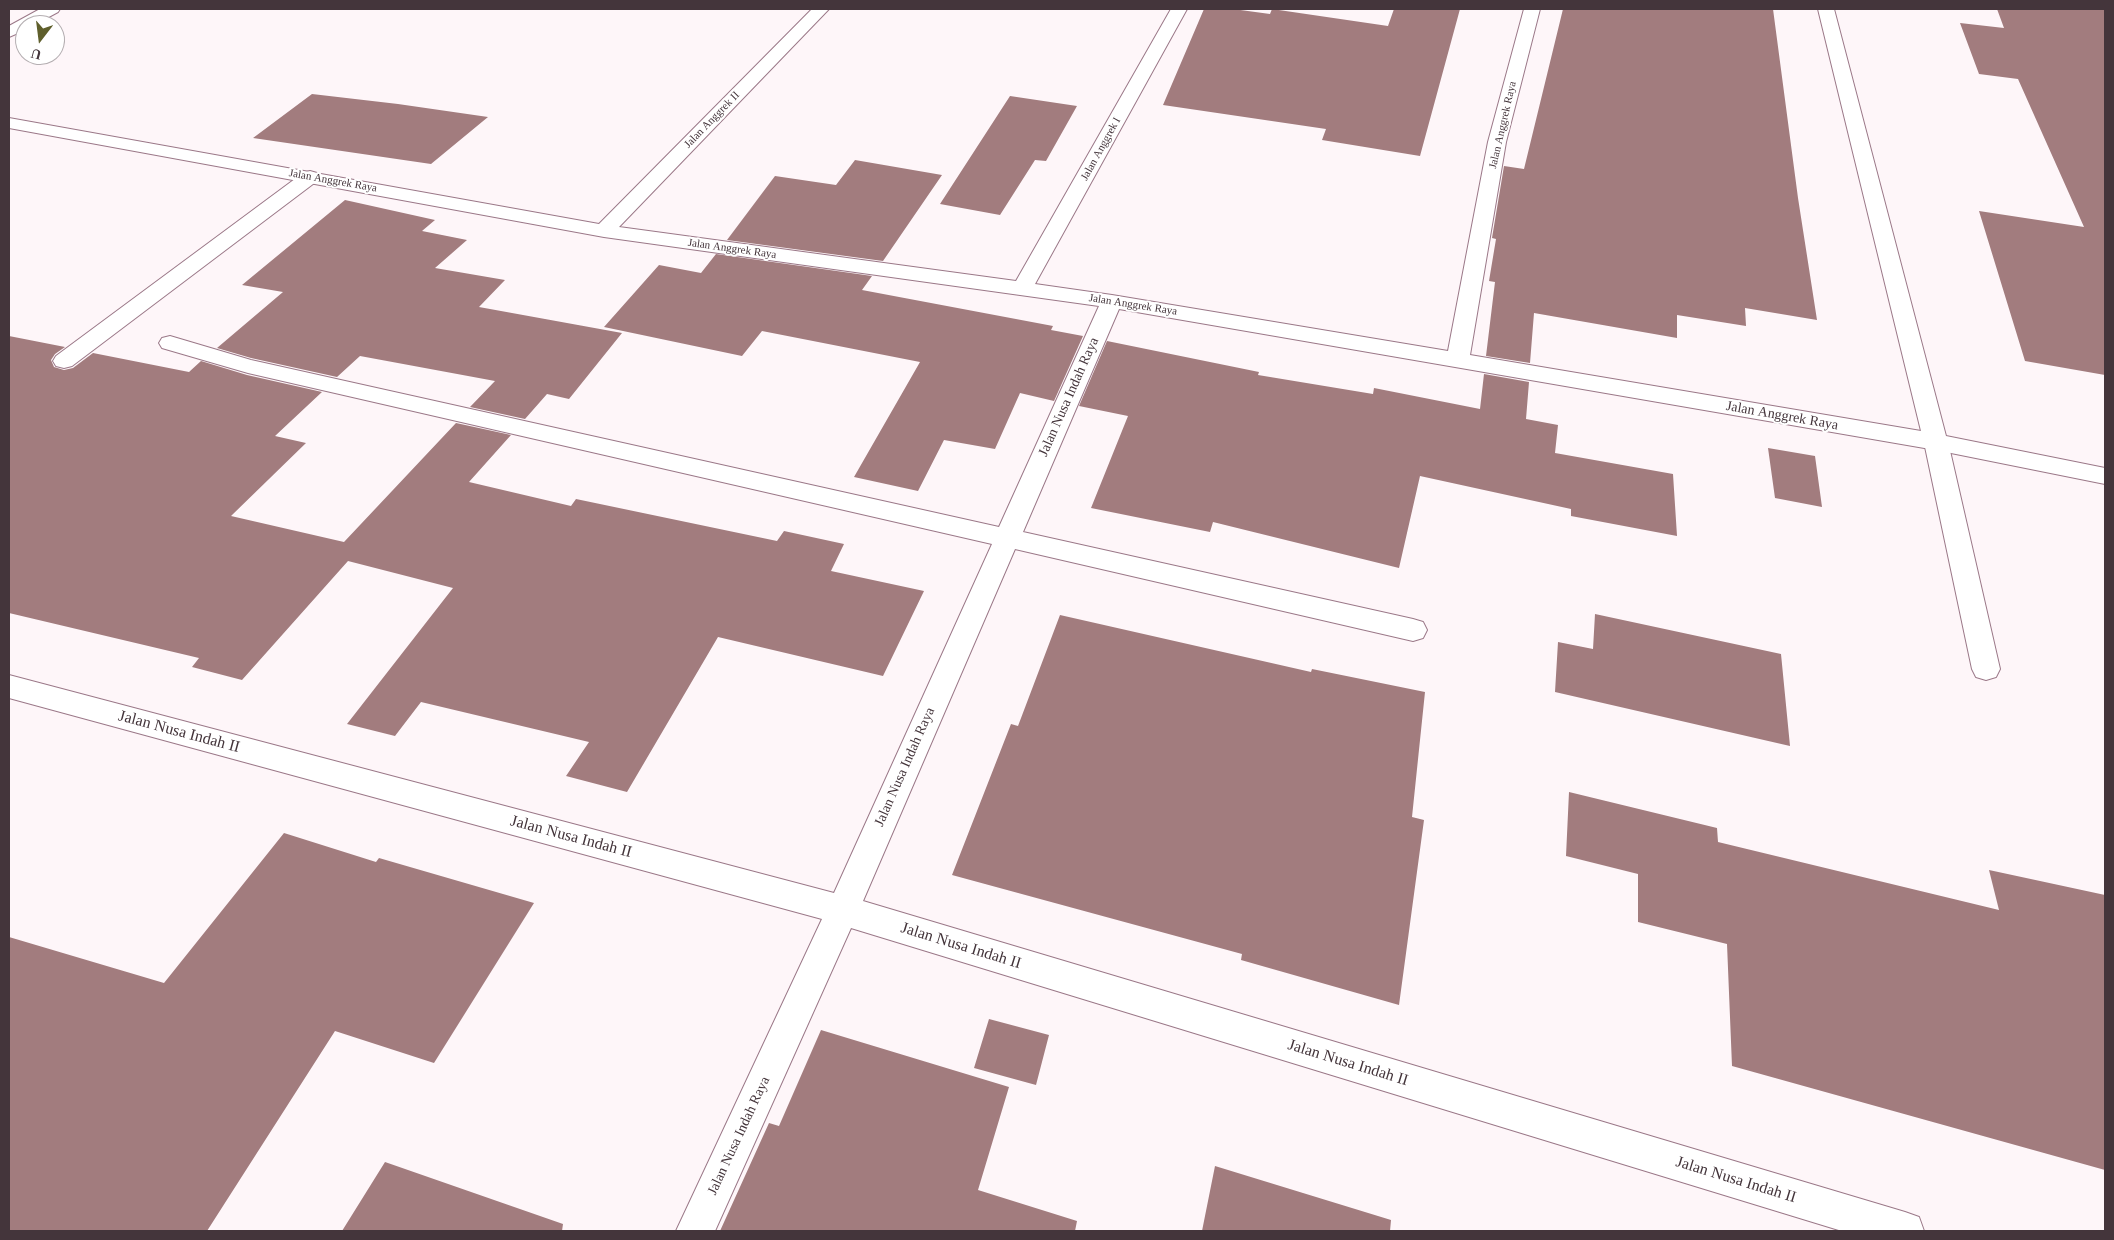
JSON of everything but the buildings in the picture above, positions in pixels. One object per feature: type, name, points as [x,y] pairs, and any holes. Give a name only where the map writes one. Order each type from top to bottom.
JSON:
[{"type":"street","points":[[9,32],[52,9]]},
{"type":"street","name":"Jalan Anggrek II","points":[[604,231],[821,9]]},
{"type":"street","name":"Jalan Anggrek I","points":[[1022,289],[1179,9]]},
{"type":"street","name":"Jalan Anggrek Raya","points":[[1458,361],[1497,142],[1532,9]]},
{"type":"street","points":[[1826,9],[1936,442],[1986,669]]},
{"type":"street","name":"Jalan Anggrek Raya","points":[[9,123],[604,231],[1112,301],[1936,442],[2105,476]]},
{"type":"street","points":[[64,361],[310,177]]},
{"type":"street","name":"Jalan Nusa Indah Raya","points":[[695,1231],[843,910],[1006,536],[1112,301]]},
{"type":"street","points":[[170,343],[248,366],[1006,536],[1413,630]]},
{"type":"street","name":"Jalan Nusa Indah II","points":[[9,687],[843,910],[1905,1231]]}]
